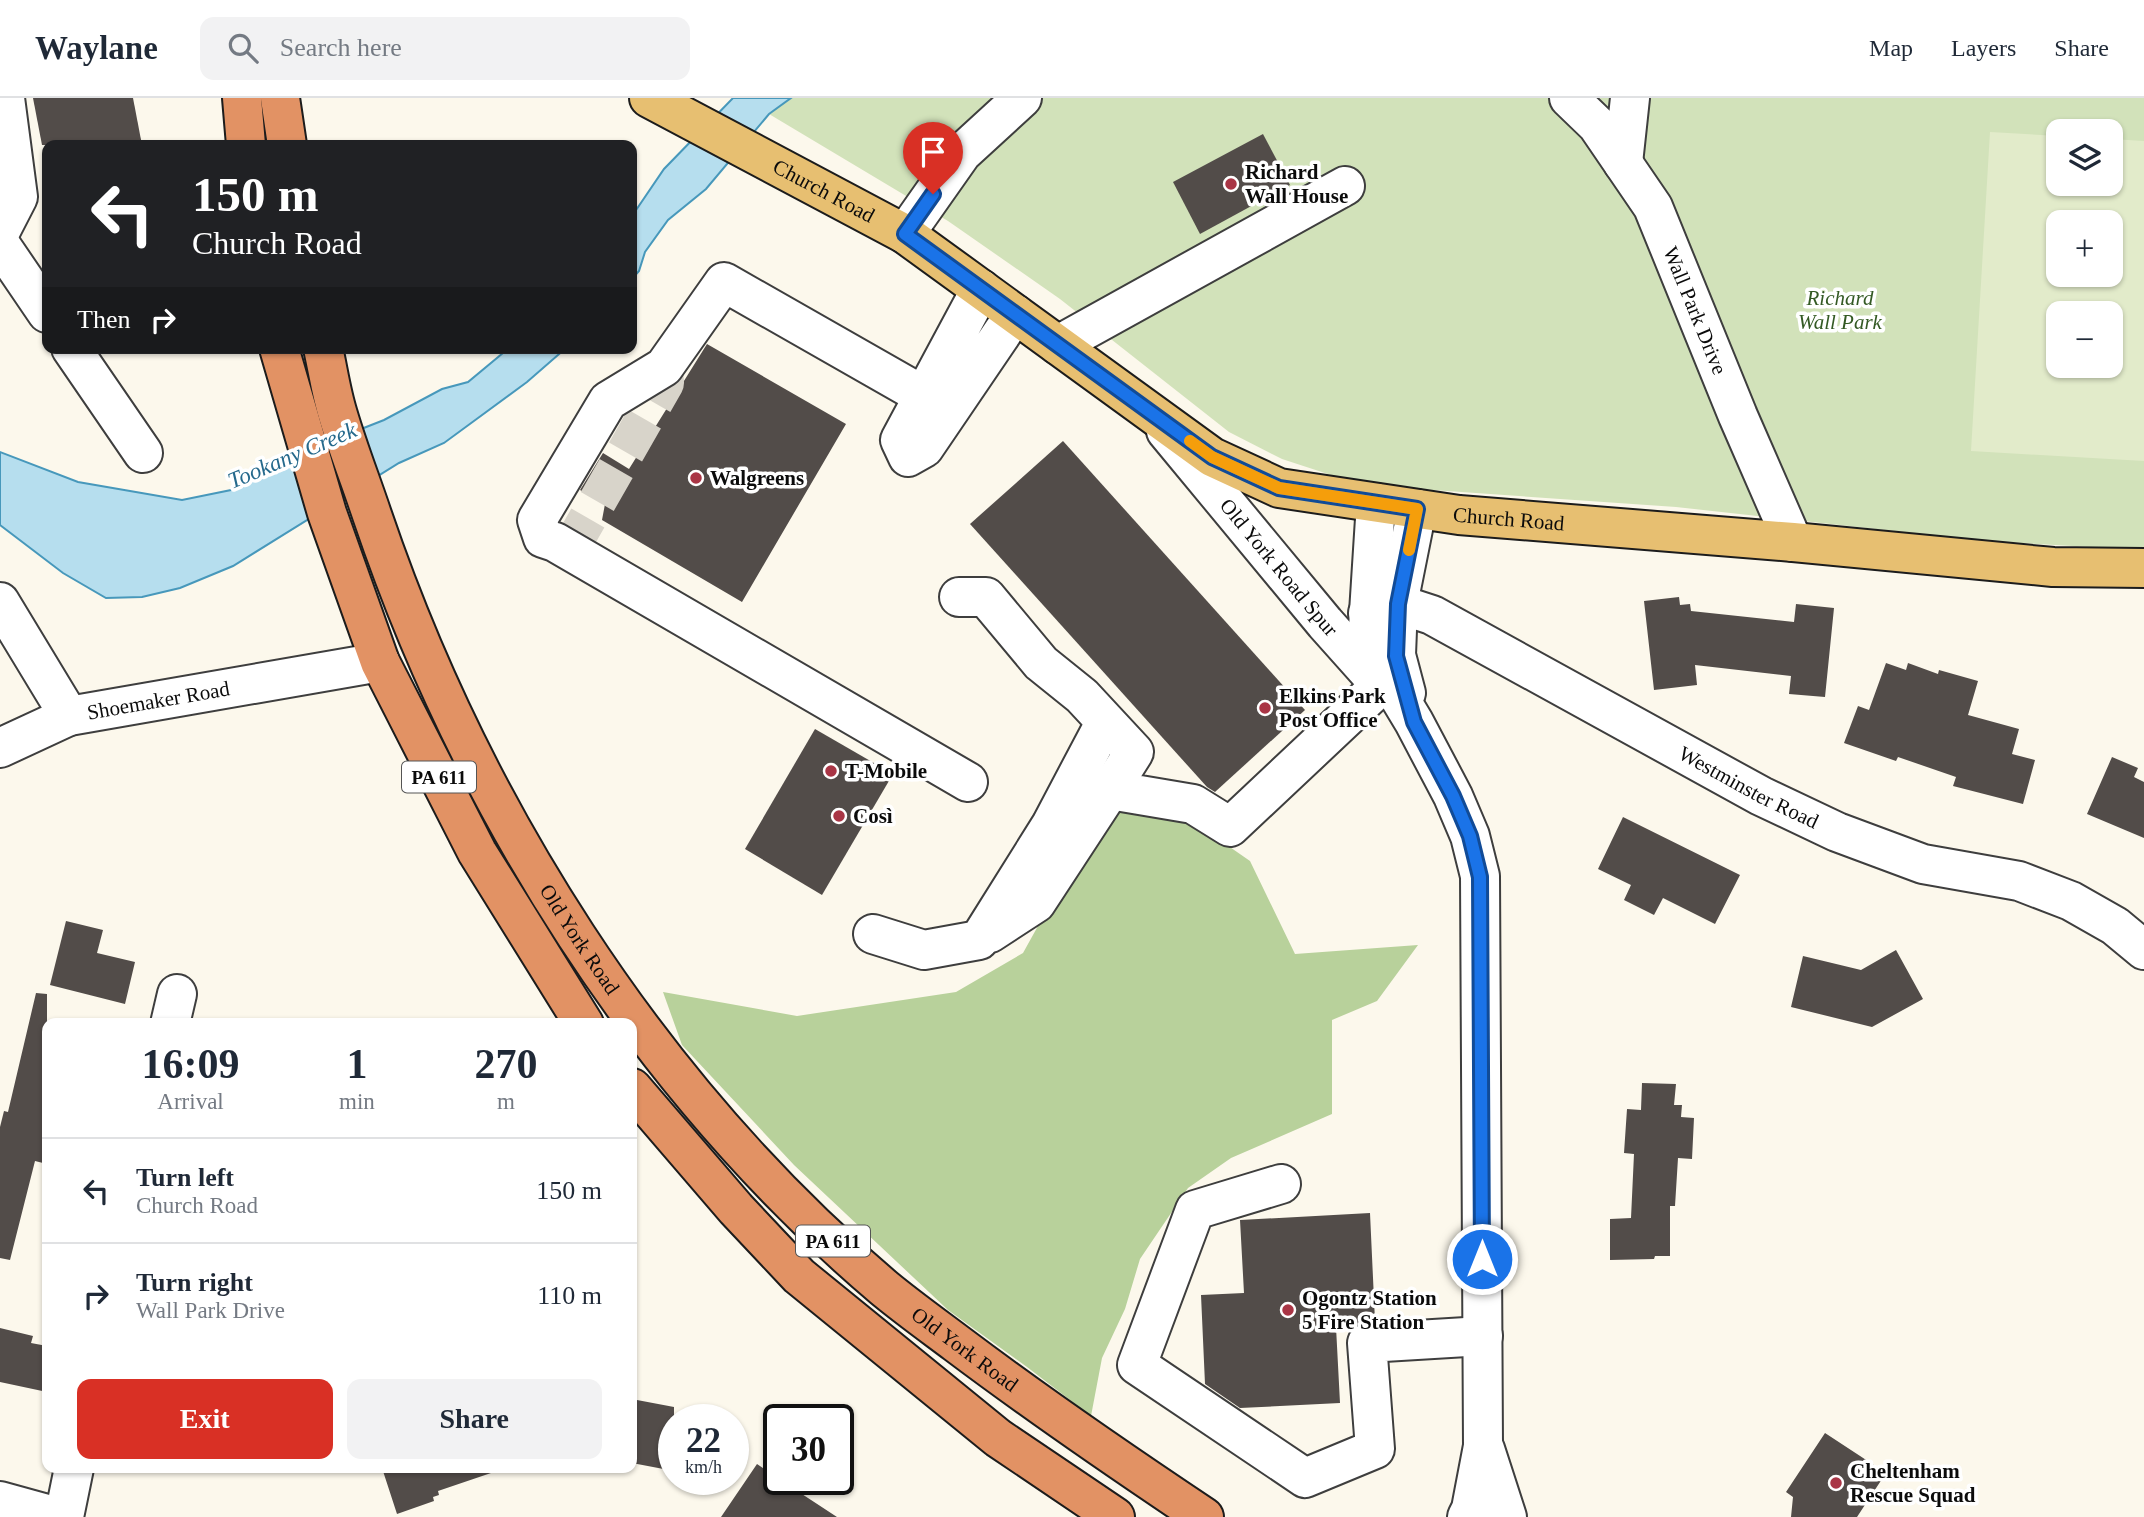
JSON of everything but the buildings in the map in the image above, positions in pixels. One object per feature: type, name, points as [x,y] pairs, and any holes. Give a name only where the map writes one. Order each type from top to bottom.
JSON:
[{"type":"highway","points":[[242,98],[246,140]]},
{"type":"highway","points":[[280,98],[286,140]]},
{"type":"highway","name":"Old York Road","points":[[281,354],[327,513],[380,662],[477,852],[580,1018]]},
{"type":"highway","name":"Old York Road","points":[[324,354],[337,413],[389,565],[465,744],[539,879],[633,1018]]},
{"type":"highway","name":"Old York Road","points":[[637,1023],[723,1129],[782,1193],[885,1288],[984,1363],[1204,1517]]},
{"type":"highway","name":"PA 611","points":[[637,1094],[727,1200],[799,1276],[998,1437],[1115,1517]]},
{"type":"main road","name":"Church Road","points":[[660,105],[905,234],[1212,457],[1279,488],[1473,516],[1793,542],[2053,567],[2144,568]]},
{"type":"street","points":[[0,232],[18,197],[5,98]]},
{"type":"street","points":[[905,234],[962,153],[1022,98]]},
{"type":"street","name":"Wall Park Drive","points":[[1569,98],[1597,125],[1653,207],[1738,416],[1793,542]]},
{"type":"street","points":[[1623,163],[1630,98]]},
{"type":"street","points":[[1058,345],[1345,186]]},
{"type":"street","points":[[0,244],[42,306]]},
{"type":"street","points":[[924,396],[724,282],[664,367],[608,401],[537,520],[543,538],[555,542],[968,782]]},
{"type":"street","points":[[981,289],[900,440],[908,457],[924,448],[1014,314]]},
{"type":"street","points":[[75,354],[143,453]]},
{"type":"street","name":"Old York Road Spur","points":[[1149,411],[1325,623],[1414,722]]},
{"type":"street","name":"Old York Road Spur","points":[[1376,503],[1383,608],[1414,722],[1453,796],[1470,836],[1480,877],[1483,1446],[1471,1509],[1467,1517]]},
{"type":"street","name":"Old York Road Spur","points":[[1383,608],[1417,509]]},
{"type":"street","points":[[873,934],[924,950],[979,940],[1036,903],[1134,752],[1082,696],[1041,663],[986,597],[959,597]]},
{"type":"street","name":"Shoemaker Road","points":[[0,602],[69,716],[380,662]]},
{"type":"street","name":"Westminster Road","points":[[1383,608],[1432,615],[1761,796],[1837,832],[1923,864],[2019,881],[2040,889],[2071,901],[2115,926],[2144,950]]},
{"type":"street","points":[[1110,790],[1193,804],[1230,827],[1381,685]]},
{"type":"street","points":[[0,748],[69,716]]},
{"type":"street","points":[[979,940],[1051,825],[1099,734]]},
{"type":"street","points":[[1281,1184],[1195,1210],[1137,1365],[1305,1478],[1375,1449],[1367,1343],[1483,1336]]},
{"type":"street","points":[[1483,1446],[1507,1517]]},
{"type":"street","name":"Old York Road Spur","points":[[1443,1517],[1483,1446]]},
{"type":"street","points":[[64,1517],[73,1473]]},
{"type":"street","points":[[0,1501],[58,1517]]},
{"type":"green space","name":"Richard Wall Park","points":[[791,98],[2144,98],[2144,550],[1985,541],[1676,507],[1404,488],[1334,476],[1282,459],[1229,432],[1060,299],[948,221],[769,114]]},
{"type":"green space","points":[[1990,132],[2046,135],[2046,196],[2123,196],[2123,140],[2144,141],[2144,461],[1971,451]]},
{"type":"green space","points":[[1123,793],[1201,827],[1250,861],[1295,954],[1418,945],[1377,1001],[1332,1020],[1332,1114],[1231,1158],[1188,1188],[1140,1259],[1125,1309],[1102,1358],[1091,1416],[948,1310],[794,1165],[682,1045],[663,992],[797,1016],[956,992],[1023,953],[1079,852]]},
{"type":"water","points":[[733,98],[791,98],[769,114],[706,189],[668,220],[645,252],[637,273],[637,209],[664,169]]},
{"type":"water","points":[[502,354],[559,354],[527,382],[444,443],[399,463],[233,566],[180,588],[142,597],[106,598],[63,573],[0,525],[0,452],[78,482],[182,500],[231,490],[267,466],[384,420],[442,389],[468,382]]},
{"type":"tunnel","points":[[569,551],[665,383],[664,367]]},
{"type":"slow traffic","points":[[1190,441],[1212,457],[1279,488],[1417,509],[1409,550]]},
{"type":"place","name":"Richard Wall House","points":[[1231,184]]},
{"type":"place","name":"Walgreens","points":[[696,478]]},
{"type":"place","name":"Elkins Park Post Office","points":[[1265,708]]},
{"type":"place","name":"T-Mobile","points":[[831,771]]},
{"type":"place","name":"Così","points":[[839,816]]},
{"type":"place","name":"Ogontz Station 5 Fire Station","points":[[1288,1310]]},
{"type":"place","name":"Cheltenham Rescue Squad","points":[[1836,1483]]},
{"type":"route","points":[[933,194],[905,234],[1212,457],[1279,488],[1417,509],[1398,604],[1396,656],[1414,722],[1453,796],[1470,836],[1480,877],[1482,1259]]},
{"type":"water label","name":"Tookany Creek","points":[[292,455]]}]
